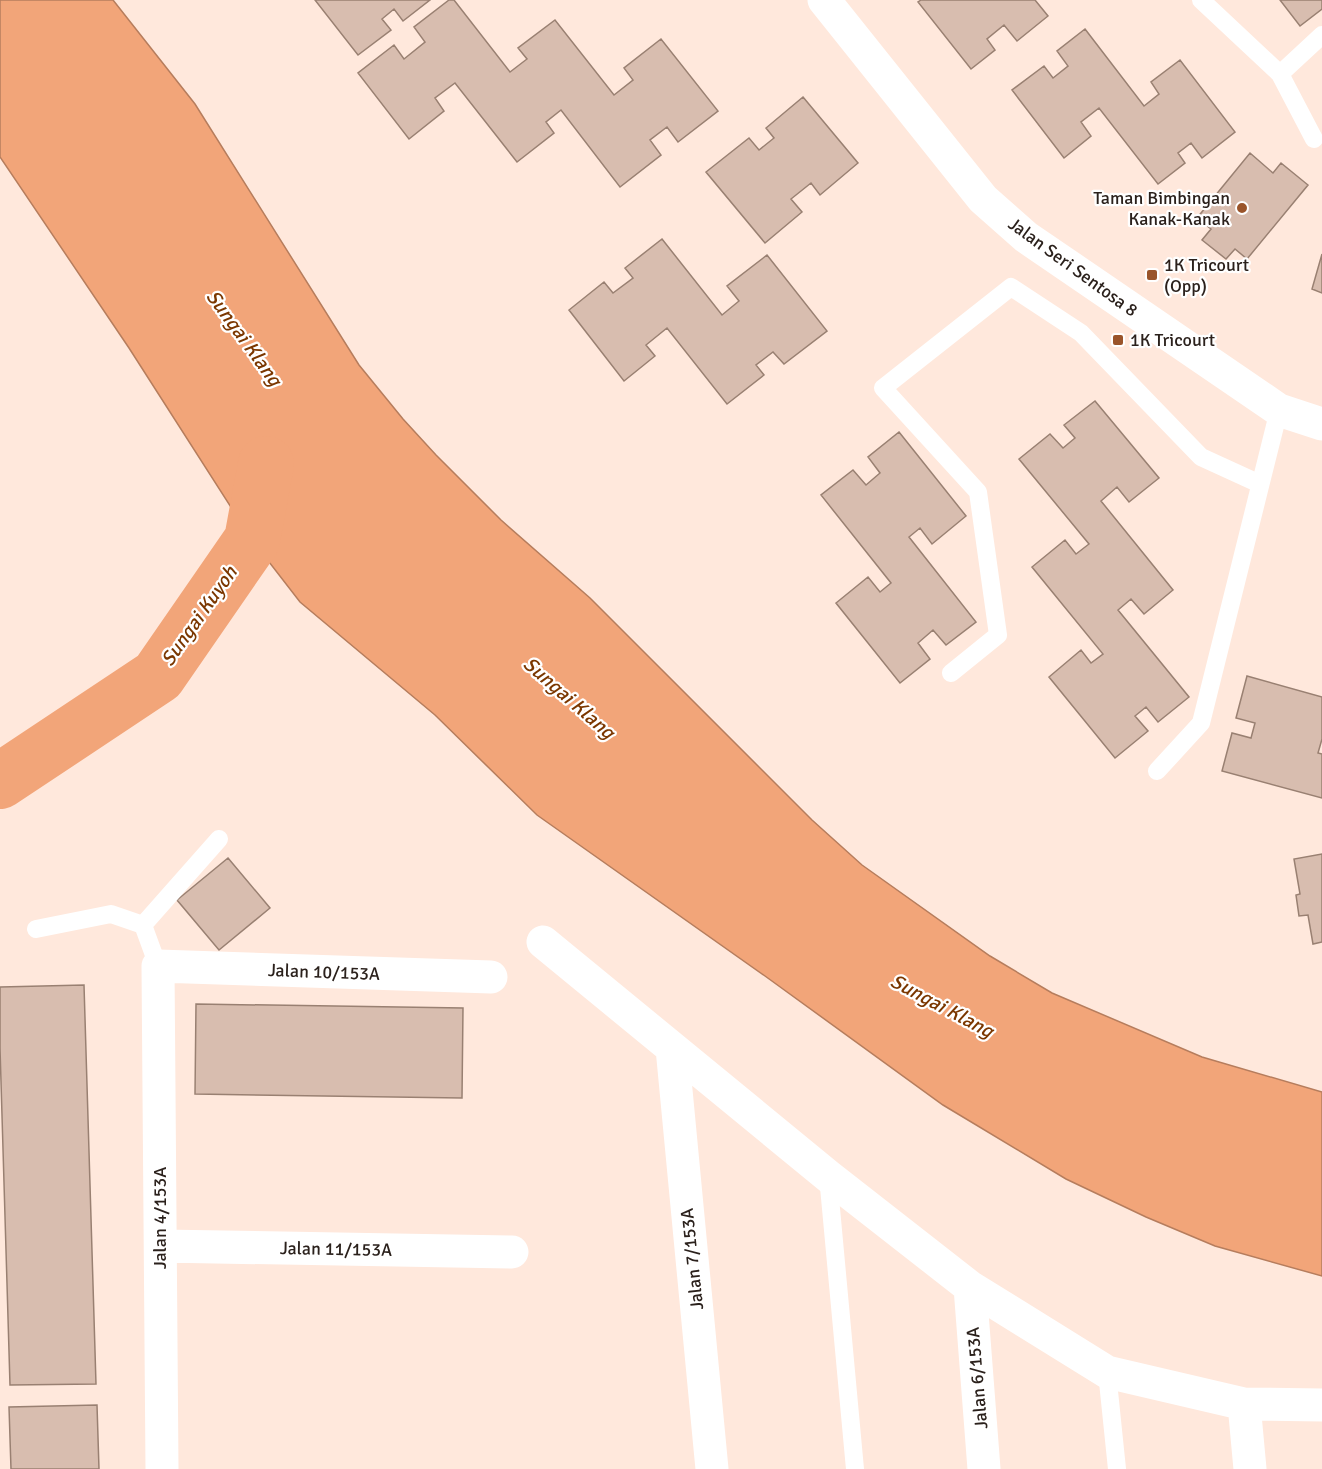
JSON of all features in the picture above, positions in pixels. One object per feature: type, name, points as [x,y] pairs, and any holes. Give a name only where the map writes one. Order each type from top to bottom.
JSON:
[{"type":"street","name":"Jalan Seri Sentosa 8","points":[[824,0],[983,199],[1026,237],[1279,410],[1322,424]]},
{"type":"street","points":[[543,942],[828,1176],[970,1287],[1107,1372],[1244,1404],[1322,1405]]},
{"type":"street","name":"Jalan 10/153A","points":[[158,966],[491,977]]},
{"type":"street","name":"Jalan 4/153A","points":[[158,966],[162,1469]]},
{"type":"street","name":"Jalan 7/153A","points":[[672,1048],[712,1469]]},
{"type":"street","name":"Jalan 11/153A","points":[[161,1246],[512,1252]]},
{"type":"street","name":"Jalan 6/153A","points":[[970,1287],[984,1469]]},
{"type":"street","points":[[1244,1404],[1250,1469]]},
{"type":"lane","points":[[1202,0],[1280,74],[1314,139]]},
{"type":"lane","points":[[1280,74],[1322,35]]},
{"type":"lane","points":[[951,673],[998,635],[978,492],[883,388],[1011,287],[1081,333],[1201,457],[1260,484]]},
{"type":"lane","points":[[1157,771],[1201,723],[1279,410]]},
{"type":"lane","points":[[143,925],[219,839]]},
{"type":"lane","points":[[36,928],[111,914],[143,925]]},
{"type":"lane","points":[[143,925],[158,966]]},
{"type":"lane","points":[[828,1176],[855,1469]]},
{"type":"lane","points":[[1107,1372],[1117,1469]]},
{"type":"water","name":"Sungai Klang","points":[[0,0],[113,0],[195,104],[359,365],[403,419],[501,520],[590,598],[812,820],[862,865],[990,956],[1052,993],[1202,1057],[1322,1092],[1322,1276],[1215,1246],[1146,1217],[1066,1179],[943,1105],[537,815],[435,715],[300,602],[252,540],[129,348],[0,157]]},
{"type":"building","points":[[315,0],[430,0],[403,21],[394,9],[382,19],[391,30],[358,55]]},
{"type":"building","points":[[449,0],[454,0],[510,72],[527,59],[518,48],[555,20],[614,95],[633,80],[624,68],[661,39],[718,111],[678,142],[667,127],[650,140],[661,155],[620,187],[561,110],[546,122],[554,133],[517,162],[455,83],[435,98],[444,111],[409,139],[358,73],[394,45],[404,59],[425,42],[414,27]]},
{"type":"building","points":[[921,0],[1035,0],[1048,16],[1017,41],[1004,25],[987,39],[995,50],[971,69],[918,2]]},
{"type":"building","points":[[1280,0],[1322,0],[1322,9],[1300,26]]},
{"type":"building","points":[[1085,29],[1144,106],[1159,94],[1151,82],[1180,60],[1235,132],[1202,158],[1191,143],[1178,153],[1185,163],[1158,184],[1099,108],[1081,122],[1091,136],[1064,158],[1012,90],[1044,66],[1053,78],[1068,66],[1057,51]]},
{"type":"building","points":[[803,97],[858,163],[820,195],[811,183],[791,199],[802,212],[765,243],[706,172],[749,138],[759,150],[774,138],[766,128]]},
{"type":"building","points":[[1250,153],[1273,173],[1281,163],[1308,185],[1247,259],[1235,249],[1226,259],[1202,240],[1211,229],[1197,218]]},
{"type":"building","points":[[662,239],[722,315],[739,301],[727,286],[767,255],[827,331],[784,364],[773,352],[756,365],[764,375],[727,404],[667,328],[646,345],[655,356],[624,381],[569,310],[604,282],[613,293],[633,278],[625,268]]},
{"type":"building","points":[[1322,254],[1322,293],[1312,289]]},
{"type":"building","points":[[1095,401],[1159,478],[1129,502],[1117,487],[1101,501],[1173,590],[1144,614],[1131,599],[1118,610],[1189,697],[1158,722],[1146,707],[1135,716],[1148,731],[1115,758],[1049,677],[1081,650],[1091,663],[1103,654],[1032,567],[1065,540],[1076,554],[1089,544],[1019,459],[1050,434],[1063,448],[1075,438],[1064,425]]},
{"type":"building","points":[[899,432],[966,516],[932,544],[920,528],[909,537],[976,622],[946,645],[933,630],[918,643],[930,659],[900,683],[836,603],[868,577],[880,592],[891,583],[821,495],[853,470],[866,485],[880,473],[868,457]]},
{"type":"building","points":[[1247,676],[1322,697],[1322,739],[1318,753],[1322,754],[1322,798],[1222,771],[1232,733],[1251,738],[1255,723],[1236,718]]},
{"type":"building","points":[[1322,854],[1322,942],[1313,944],[1308,915],[1299,916],[1296,895],[1300,894],[1294,859]]},
{"type":"building","points":[[228,858],[270,908],[219,950],[177,900]]},
{"type":"building","points":[[84,985],[96,1384],[10,1385],[0,987]]},
{"type":"building","points":[[196,1004],[463,1008],[462,1098],[195,1094]]},
{"type":"building","points":[[97,1405],[99,1469],[11,1469],[9,1407]]},
{"type":"waterway","name":"Sungai Kuyoh","points":[[0,781],[158,676],[252,540],[266,464]]},
{"type":"place","name":"Taman Bimbingan Kanak-Kanak","points":[[1242,208]]},
{"type":"place","name":"1K Tricourt (Opp)","points":[[1152,275]]},
{"type":"place","name":"1K Tricourt","points":[[1118,340]]}]
